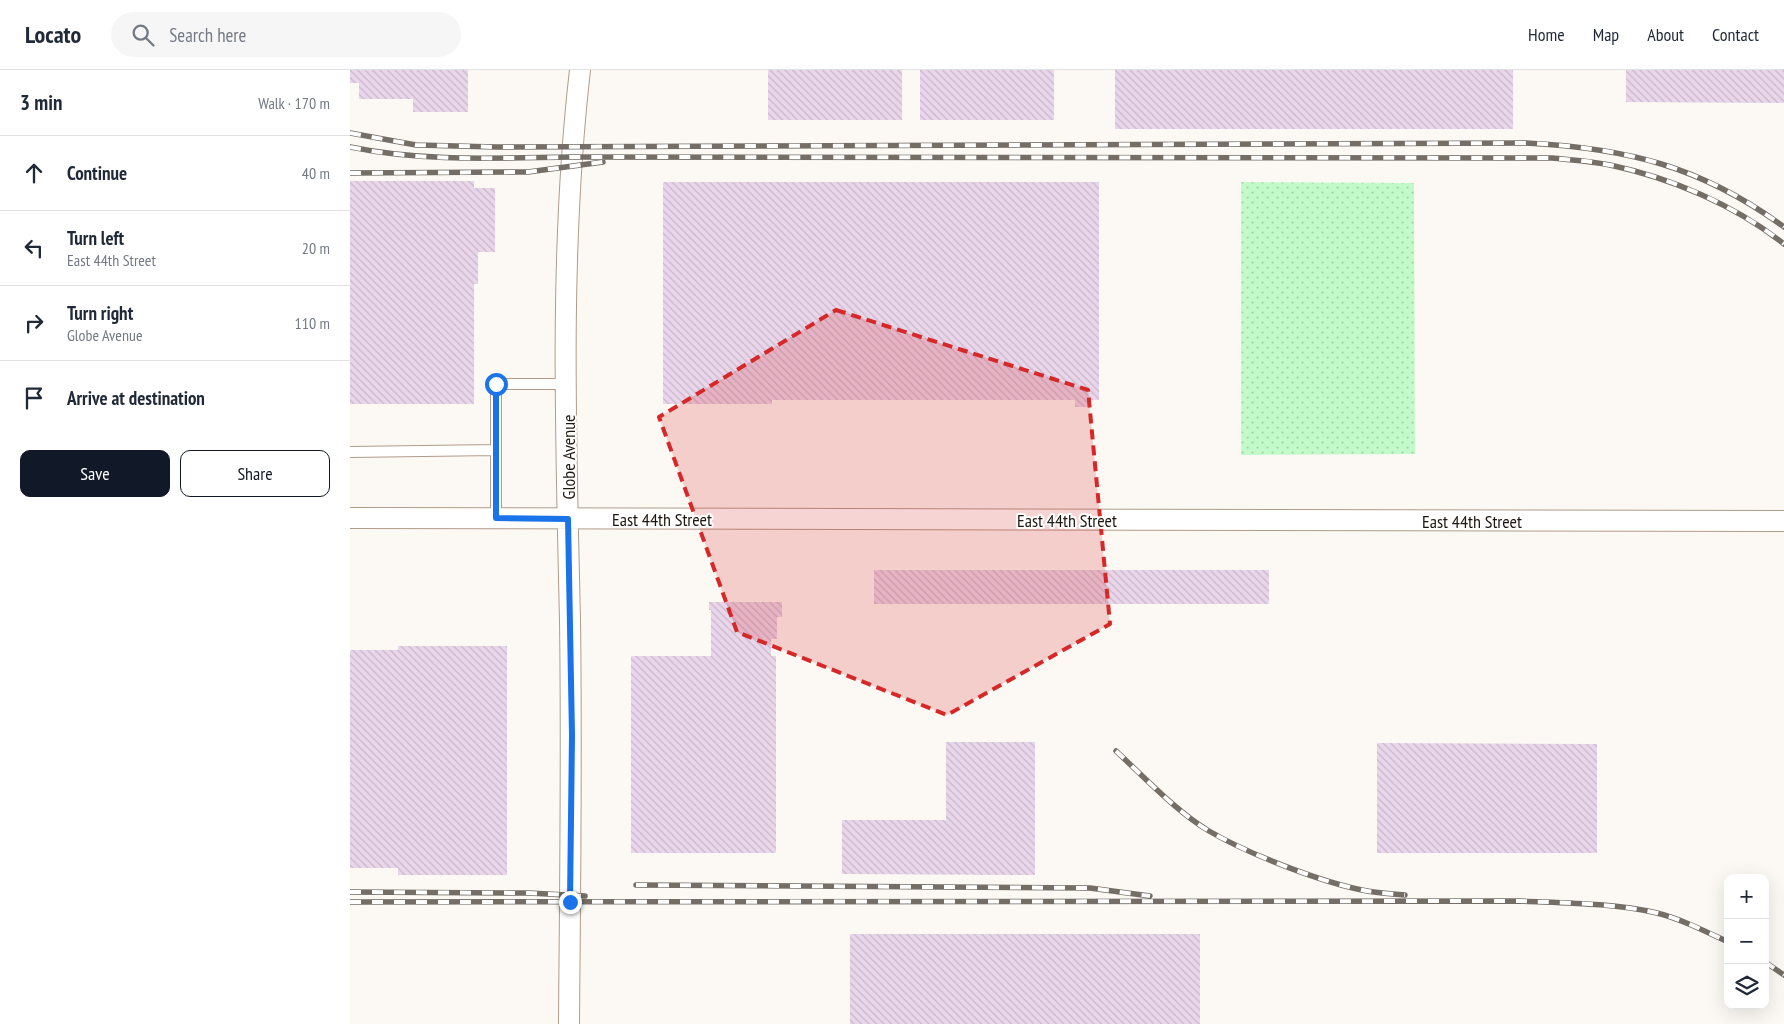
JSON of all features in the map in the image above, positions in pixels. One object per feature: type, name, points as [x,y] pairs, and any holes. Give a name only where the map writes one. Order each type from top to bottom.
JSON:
[{"type":"street","name":"Globe Avenue","points":[[569,1024],[572,735],[568,519],[567,232],[571,147],[580,70]]},
{"type":"street","name":"East 44th Street","points":[[350,518],[1784,521]]},
{"type":"lane","points":[[496,518],[496,384],[567,384]]},
{"type":"lane","points":[[350,452],[496,450]]},
{"type":"highlighted area","points":[[836,310],[1088,390],[1110,624],[947,715],[737,632],[659,417]]},
{"type":"green space","points":[[1241,182],[1414,183],[1415,454],[1241,455]]},
{"type":"building","points":[[350,70],[468,70],[468,112],[413,112],[413,99],[359,99],[359,83],[350,83]]},
{"type":"building","points":[[768,70],[902,70],[902,120],[768,120]]},
{"type":"building","points":[[920,70],[1054,70],[1054,120],[920,120]]},
{"type":"building","points":[[1115,70],[1513,70],[1513,129],[1115,129]]},
{"type":"building","points":[[1626,70],[1784,70],[1784,103],[1626,102]]},
{"type":"building","points":[[350,181],[474,181],[474,188],[495,188],[495,252],[478,252],[478,284],[474,284],[474,404],[350,404]]},
{"type":"building","points":[[663,182],[1099,182],[1099,400],[1090,400],[1090,407],[1075,407],[1075,400],[772,400],[772,404],[663,404]]},
{"type":"building","points":[[874,570],[1269,570],[1269,604],[874,604]]},
{"type":"building","points":[[709,602],[782,602],[782,617],[777,617],[777,639],[771,639],[771,656],[776,656],[776,853],[631,853],[631,656],[711,656],[711,610],[709,610]]},
{"type":"building","points":[[398,646],[507,646],[507,875],[398,875],[398,868],[350,868],[350,650],[398,650]]},
{"type":"building","points":[[946,742],[1035,742],[1035,875],[842,874],[842,820],[946,820]]},
{"type":"building","points":[[1377,743],[1597,744],[1597,853],[1377,853]]},
{"type":"building","points":[[850,934],[1200,934],[1200,1024],[850,1024]]},
{"type":"railway","points":[[350,133],[416,145],[496,147],[1526,143],[1597,150],[1661,164],[1723,189],[1784,227]]},
{"type":"railway","points":[[350,147],[405,155],[460,158],[1552,158],[1610,165],[1679,185],[1745,217],[1784,244]]},
{"type":"railway","points":[[350,173],[528,172],[603,162]]},
{"type":"railway","points":[[1116,751],[1185,814],[1225,840],[1308,875],[1367,891],[1405,895]]},
{"type":"railway","points":[[636,885],[1090,888],[1150,896]]},
{"type":"railway","points":[[350,892],[529,893],[585,896]]},
{"type":"railway","points":[[350,902],[1520,901],[1606,905],[1657,913],[1684,922],[1724,940]]},
{"type":"railway","points":[[1768,964],[1784,975]]},
{"type":"route","points":[[496,384],[496,518],[568,519],[572,735],[570,902]]}]
